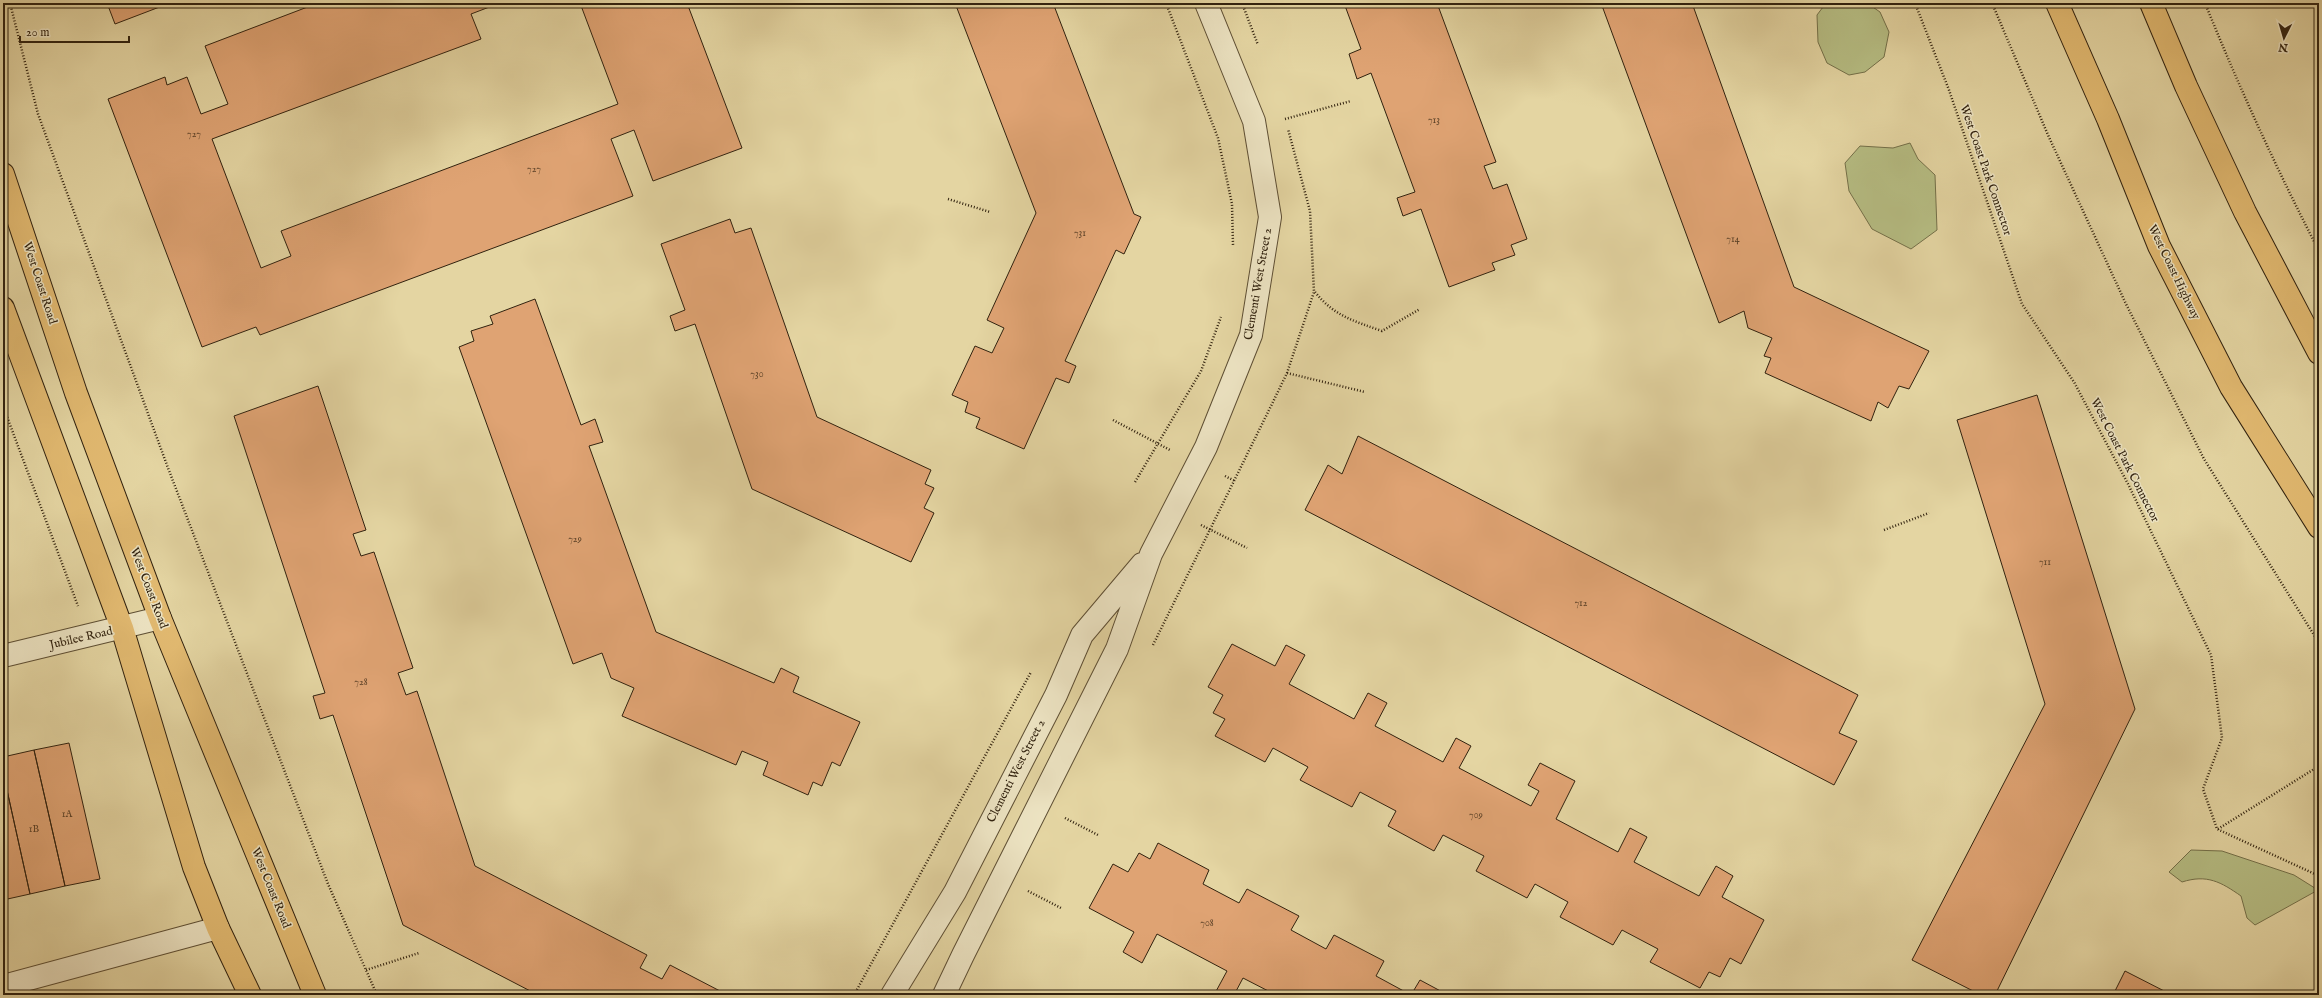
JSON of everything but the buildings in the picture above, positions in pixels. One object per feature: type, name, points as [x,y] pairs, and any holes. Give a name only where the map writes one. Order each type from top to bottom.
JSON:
[{"type":"main road","name":"West Coast Highway","points":[[2057,3],[2108,119],[2159,246],[2231,387],[2319,527]]},
{"type":"main road","points":[[2152,3],[2186,86],[2245,212],[2319,353]]},
{"type":"main road","name":"West Coast Road","points":[[3,174],[76,393],[160,618],[315,995]]},
{"type":"main road","points":[[3,308],[122,628],[194,867],[218,928],[250,995]]},
{"type":"street","name":"Clementi West Street 2","points":[[944,995],[1117,649],[1151,554],[1206,447],[1252,335],[1270,217],[1254,121],[1206,3]]},
{"type":"street","name":"Clementi West Street 2","points":[[892,995],[955,892],[1056,695],[1082,635],[1151,554]]},
{"type":"street","name":"Jubilee Road","points":[[3,656],[160,618]]},
{"type":"street","points":[[3,986],[218,928]]},
{"type":"path","points":[[10,3],[27,76],[46,136],[183,505],[328,884],[377,995]]},
{"type":"path","points":[[1166,3],[1218,138],[1232,204],[1233,247]]},
{"type":"path","name":"West Coast Park Connector","points":[[1915,3],[1949,90],[2022,304],[2074,382],[2128,484],[2211,656],[2222,738],[2203,789],[2218,829]]},
{"type":"path","points":[[1992,3],[2048,135],[2126,304],[2204,459],[2319,643]]},
{"type":"path","points":[[2205,3],[2231,67],[2286,188],[2319,251]]},
{"type":"path","points":[[1285,119],[1351,101]]},
{"type":"path","points":[[948,199],[990,212]]},
{"type":"path","points":[[1314,292],[1325,305],[1340,316],[1382,331],[1420,309]]},
{"type":"path","points":[[1135,482],[1201,371],[1223,311]]},
{"type":"path","points":[[1287,372],[1365,392]]},
{"type":"path","points":[[1113,420],[1158,444]]},
{"type":"path","points":[[1173,511],[1247,548]]},
{"type":"path","points":[[1884,530],[1929,513]]},
{"type":"path","points":[[854,995],[1034,665]]},
{"type":"path","points":[[2218,829],[2319,766]]},
{"type":"path","points":[[1065,817],[1098,835]]},
{"type":"path","points":[[2218,829],[2319,876]]},
{"type":"path","points":[[1026,890],[1061,908]]},
{"type":"path","points":[[366,970],[419,953]]},
{"type":"green space","points":[[1826,3],[1867,3],[1880,12],[1889,32],[1884,57],[1865,72],[1849,75],[1827,63],[1818,42],[1817,15]]},
{"type":"green space","points":[[1910,143],[1918,159],[1935,175],[1937,230],[1911,249],[1872,229],[1849,191],[1845,163],[1860,146],[1893,148]]},
{"type":"green space","points":[[2191,850],[2222,851],[2294,875],[2318,890],[2255,925],[2247,918],[2241,896],[2227,887],[2220,883],[2206,879],[2182,882],[2169,872]]}]
